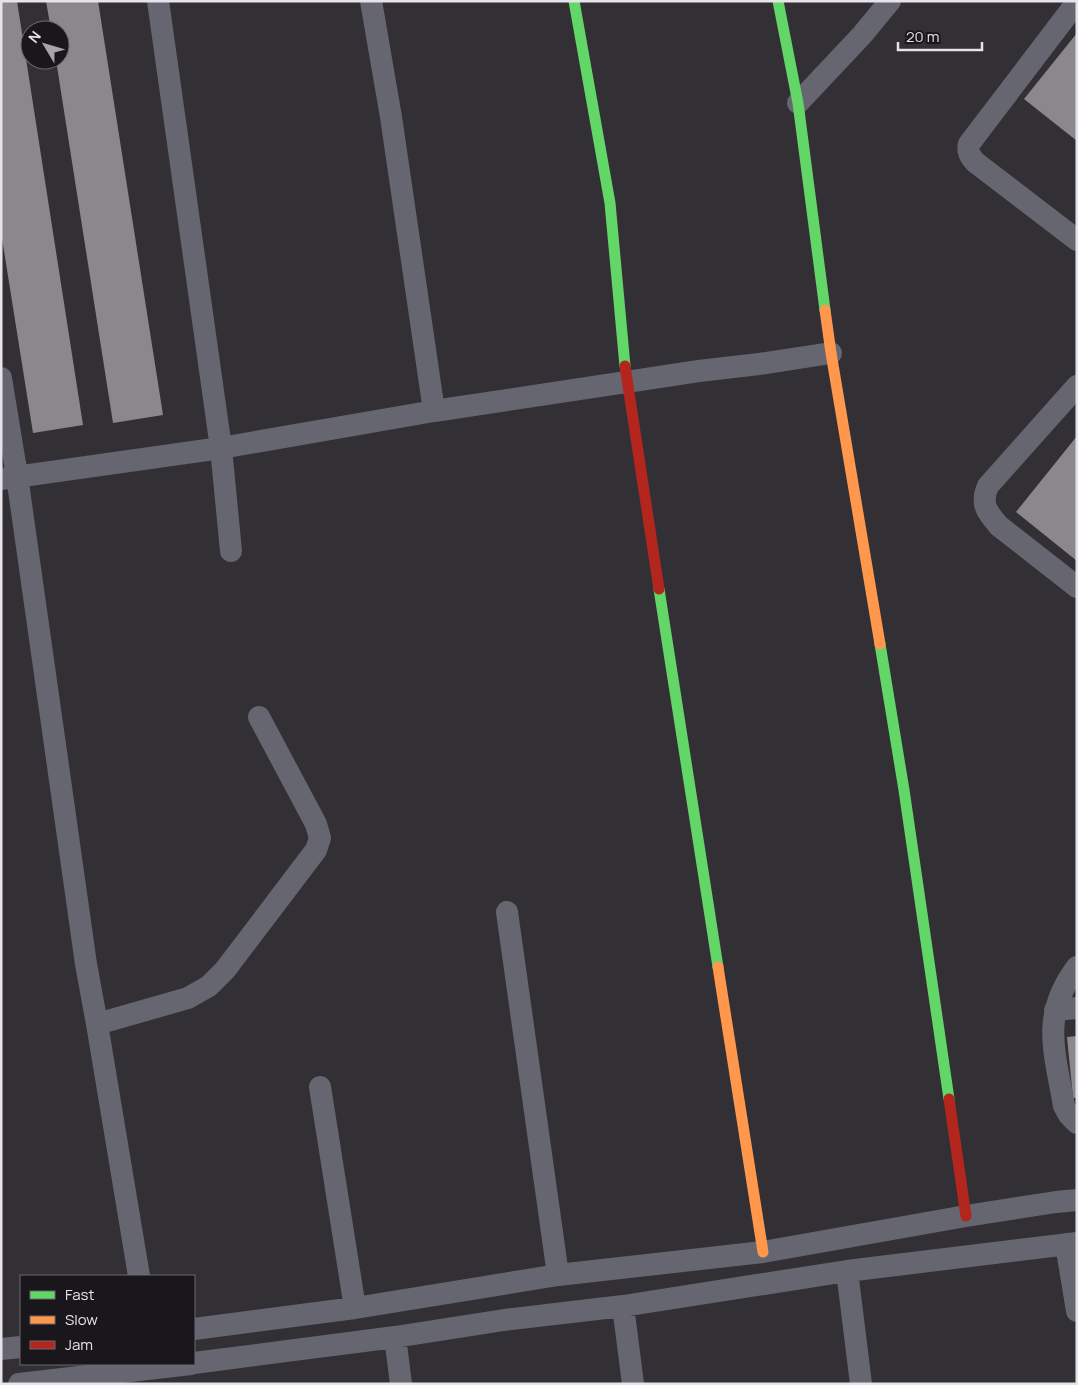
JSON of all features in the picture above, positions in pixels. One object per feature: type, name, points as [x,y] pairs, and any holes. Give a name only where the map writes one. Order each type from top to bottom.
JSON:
[{"type":"street","points":[[158,1],[221,448],[231,551]]},
{"type":"street","points":[[371,1],[391,117],[434,411]]},
{"type":"street","points":[[574,1],[610,203],[627,383],[763,1252]]},
{"type":"street","points":[[778,1],[798,103],[831,353],[904,790],[966,1216]]},
{"type":"street","points":[[798,103],[862,35],[890,1]]},
{"type":"street","points":[[1077,2],[969,144],[968,148],[970,157],[975,162],[1077,240]]},
{"type":"street","points":[[9,477],[221,448],[434,411],[831,353]]},
{"type":"street","points":[[1,378],[9,477],[86,964],[139,1275]]},
{"type":"street","points":[[1077,386],[988,486],[984,499],[989,514],[999,526],[1077,587]]},
{"type":"street","points":[[97,1024],[188,998],[209,986],[224,970],[316,850],[320,838],[316,824],[259,717]]},
{"type":"street","points":[[507,912],[558,1275]]},
{"type":"street","points":[[1077,967],[1062,991],[1066,1009],[1052,1028],[1064,1106],[1068,1114],[1077,1123]]},
{"type":"street","points":[[320,1087],[355,1308]]},
{"type":"street","points":[[195,1329],[355,1308],[558,1275],[763,1252],[966,1216],[1077,1200]]},
{"type":"street","points":[[195,1364],[395,1337],[504,1320],[623,1306],[847,1271],[1072,1243],[1077,1311]]},
{"type":"street","points":[[847,1271],[861,1384]]},
{"type":"street","points":[[498,1285],[504,1320]]},
{"type":"street","points":[[623,1306],[633,1384]]},
{"type":"street","points":[[395,1337],[401,1384]]},
{"type":"street","points":[[1,1349],[20,1347]]},
{"type":"street","points":[[19,1384],[160,1376],[190,1365]]},
{"type":"building","points":[[1,1],[17,1],[20,20],[20,70],[28,70],[83,425],[33,433],[1,232]]},
{"type":"building","points":[[46,1],[98,1],[163,415],[113,423],[58,70],[70,70],[70,20],[49,20]]},
{"type":"building","points":[[1077,33],[1077,141],[1024,99]]},
{"type":"building","points":[[1077,436],[1077,561],[1016,512]]},
{"type":"building","points":[[1077,1036],[1077,1098],[1073,1098],[1067,1037]]},
{"type":"traffic: fast","points":[[574,1],[610,203],[625,366]]},
{"type":"traffic: fast","points":[[778,1],[798,103],[825,310]]},
{"type":"traffic: fast","points":[[659,589],[718,967]]},
{"type":"traffic: fast","points":[[880,644],[904,790],[949,1099]]},
{"type":"traffic: slow","points":[[825,310],[880,644]]},
{"type":"traffic: slow","points":[[718,967],[763,1252]]},
{"type":"traffic: jam","points":[[625,366],[659,589]]},
{"type":"traffic: jam","points":[[949,1099],[966,1216]]}]
